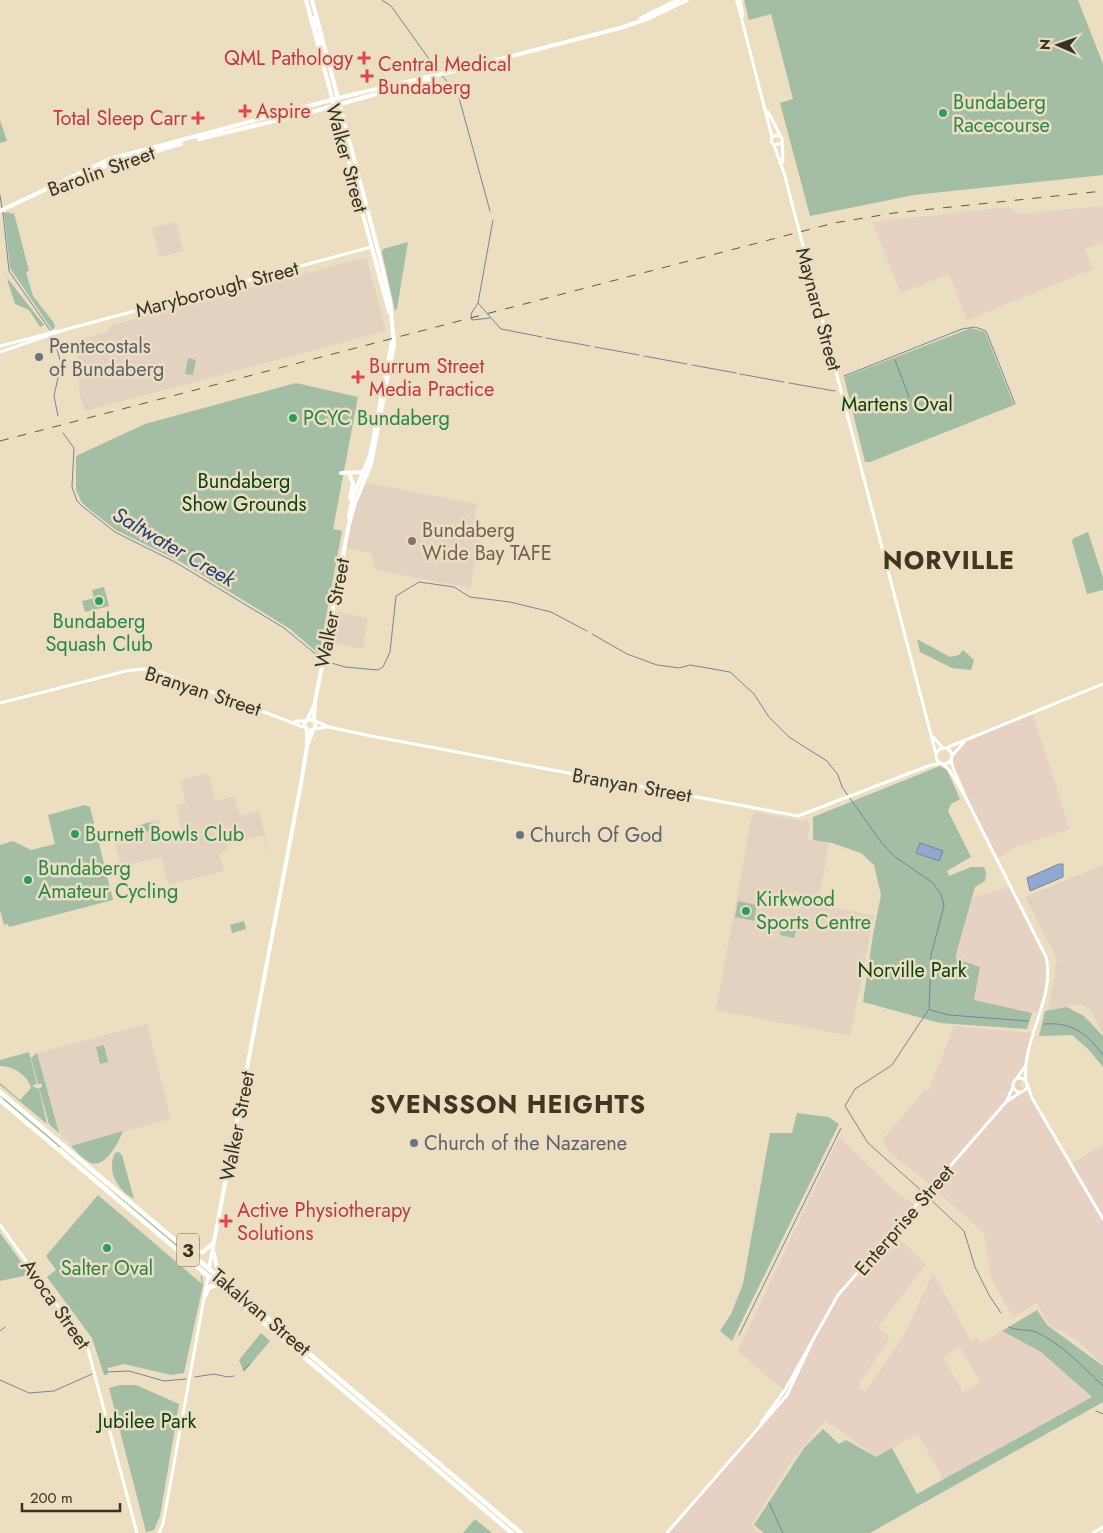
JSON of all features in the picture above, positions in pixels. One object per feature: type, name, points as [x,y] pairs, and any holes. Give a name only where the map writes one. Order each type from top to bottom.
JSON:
[{"type":"highway","name":"Takalvan Street","points":[[0,1092],[521,1533]]},
{"type":"highway","name":"Takalvan Street","points":[[0,1100],[512,1533]]},
{"type":"highway","points":[[205,1296],[211,1286],[222,1286]]},
{"type":"main road","name":"Walker Street","points":[[306,0],[371,248],[391,316]]},
{"type":"main road","name":"Walker Street","points":[[312,0],[377,246],[391,316],[393,339],[392,358],[374,450],[362,481],[353,496],[349,524]]},
{"type":"main road","name":"Barolin Street","points":[[630,24],[678,0]]},
{"type":"main road","name":"Barolin Street","points":[[0,211],[110,159],[385,86],[444,74],[630,24],[687,0]]},
{"type":"main road","points":[[314,8],[316,28],[314,33]]},
{"type":"main road","points":[[320,31],[318,36],[321,58]]},
{"type":"main road","name":"Barolin Street","points":[[34,196],[112,163],[333,106],[410,85],[438,75]]},
{"type":"main road","points":[[385,86],[392,88],[410,85]]},
{"type":"main road","name":"Walker Street","points":[[209,1268],[307,747],[314,729],[315,702],[349,524],[372,444],[393,339]]},
{"type":"main road","points":[[341,473],[364,472]]},
{"type":"main road","points":[[349,517],[348,507],[353,484],[350,476]]},
{"type":"main road","name":"Walker Street","points":[[307,747],[307,721],[315,702]]},
{"type":"main road","points":[[307,721],[315,721]]},
{"type":"main road","points":[[306,729],[314,729]]},
{"type":"main road","points":[[188,1250],[198,1253],[207,1251],[212,1246],[217,1233]]},
{"type":"main road","points":[[215,1243],[215,1263],[225,1281]]},
{"type":"street","points":[[738,0],[772,137],[780,135],[766,107]]},
{"type":"street","name":"Maynard Street","points":[[780,135],[784,173]]},
{"type":"street","name":"Maynard Street","points":[[772,137],[771,142],[784,173],[936,755]]},
{"type":"street","points":[[774,146],[782,143]]},
{"type":"street","name":"Maryborough Street","points":[[0,346],[63,331],[371,248]]},
{"type":"street","name":"Maryborough Street","points":[[0,352],[63,331]]},
{"type":"street","name":"Branyan Street","points":[[0,703],[126,670],[143,669],[167,675],[289,720],[306,729]]},
{"type":"street","name":"Branyan Street","points":[[928,766],[936,755],[945,748],[1103,684]]},
{"type":"street","name":"Branyan Street","points":[[289,720],[307,721]]},
{"type":"street","name":"Branyan Street","points":[[315,721],[329,727],[796,815],[807,814],[952,758]]},
{"type":"street","name":"Branyan Street","points":[[314,729],[329,727]]},
{"type":"street","name":"Maynard Street","points":[[932,734],[951,752],[952,758]]},
{"type":"street","points":[[965,796],[952,758],[966,740]]},
{"type":"street","points":[[936,755],[950,771],[965,796],[1046,956],[1047,980],[1027,1061],[1022,1073],[1016,1078],[1013,1087],[1032,1098]]},
{"type":"street","points":[[1021,1092],[1026,1088],[1027,1061]]},
{"type":"street","points":[[1016,1078],[1021,1078],[1026,1082],[1032,1098],[1103,1219]]},
{"type":"street","name":"Enterprise Street","points":[[1006,1102],[1013,1087]]},
{"type":"street","name":"Enterprise Street","points":[[667,1533],[787,1394],[838,1295],[1006,1102],[1021,1092]]},
{"type":"street","name":"Avoca Street","points":[[0,1225],[87,1346],[137,1533]]},
{"type":"street","name":"Walker Street","points":[[159,1533],[163,1524],[209,1268]]},
{"type":"street","points":[[1093,1533],[1103,1527]]},
{"type":"shaded area","points":[[1103,206],[1103,242],[1085,249],[1093,269],[967,320],[949,274],[901,293],[872,222],[1009,207],[1019,214]]},
{"type":"shaded area","points":[[176,222],[183,251],[160,257],[152,228]]},
{"type":"shaded area","points":[[364,258],[367,260],[386,331],[85,411],[80,395],[76,340],[108,332],[112,325]]},
{"type":"shaded area","name":"Bundaberg Wide Bay TAFE","points":[[364,482],[477,504],[471,533],[480,535],[470,588],[375,570],[372,553],[345,548],[349,524]]},
{"type":"shaded area","points":[[337,612],[368,618],[363,649],[331,643]]},
{"type":"shaded area","points":[[1032,713],[1070,829],[1016,847],[997,859],[951,769],[950,756],[959,743]]},
{"type":"shaded area","points":[[208,773],[216,801],[234,796],[240,816],[259,811],[271,859],[263,835],[227,845],[228,851],[219,854],[224,871],[168,885],[161,857],[121,867],[114,839],[134,834],[132,827],[159,819],[164,836],[182,831],[176,806],[186,803],[180,781]]},
{"type":"shaded area","points":[[756,812],[802,821],[807,819],[810,826],[807,839],[829,843],[818,905],[874,915],[850,1036],[716,1010],[752,815]]},
{"type":"shaded area","points":[[1103,865],[1103,1034],[1090,1009],[1080,1004],[1048,1011],[1057,959],[1025,897]]},
{"type":"shaded area","points":[[1011,887],[1045,953],[1047,980],[1039,1014],[974,1000],[980,966],[955,958],[973,897]]},
{"type":"shaded area","points":[[147,1024],[171,1119],[72,1145],[59,1133],[37,1053]]},
{"type":"shaded area","points":[[954,1026],[1034,1033],[1020,1085],[1033,1098],[1071,1164],[1103,1145],[1103,1365],[1079,1341],[1049,1325],[1037,1303],[1013,1317],[991,1278],[984,1233],[922,1178],[890,1153],[882,1140],[925,1090],[929,1090]]},
{"type":"shaded area","points":[[839,1137],[895,1191],[916,1206],[893,1233],[926,1264],[878,1327],[890,1337],[859,1384],[860,1388],[865,1392],[902,1339],[933,1273],[971,1341],[977,1338],[980,1343],[1002,1331],[1041,1352],[1092,1397],[944,1480],[918,1434],[876,1457],[826,1420],[792,1460],[751,1525],[759,1533],[667,1533],[786,1392],[738,1351]],"holes":[[[960,1347],[980,1382],[963,1392],[943,1357]]]},
{"type":"green space","name":"Bundaberg Racecourse","points":[[744,0],[1078,0],[1103,64],[1103,175],[914,195],[810,216],[780,103],[793,99],[771,14],[749,20]]},
{"type":"green space","points":[[0,120],[7,141],[0,143]]},
{"type":"green space","points":[[9,212],[10,214],[14,213],[29,271],[26,272],[33,296],[54,323],[55,327],[52,330],[10,268],[4,213]]},
{"type":"green space","points":[[408,242],[397,309],[395,311],[382,252],[383,249]]},
{"type":"green space","points":[[7,279],[44,325],[40,327],[29,310],[15,304]]},
{"type":"green space","name":"Martens Oval","points":[[971,328],[985,332],[1014,405],[870,462],[865,462],[844,377]]},
{"type":"green space","points":[[188,358],[196,360],[193,375],[185,374]]},
{"type":"green space","name":"Bundaberg Show Grounds","points":[[296,383],[358,397],[333,529],[342,531],[319,654],[290,629],[181,562],[116,530],[82,503],[76,490],[76,456],[145,424]]},
{"type":"green space","points":[[1088,532],[1103,578],[1103,590],[1087,594],[1072,541],[1074,538]]},
{"type":"green space","points":[[104,587],[109,606],[85,612],[82,601],[94,598],[92,590]]},
{"type":"green space","points":[[917,639],[950,657],[959,655],[963,650],[974,660],[971,670],[952,668],[920,652]]},
{"type":"green space","name":"Norville Park","points":[[940,766],[947,770],[960,799],[951,804],[948,811],[971,857],[947,871],[949,876],[971,867],[984,867],[986,873],[985,881],[975,887],[955,958],[980,967],[974,1000],[1032,1013],[1027,1029],[940,1023],[863,1002],[881,895],[874,865],[861,853],[832,843],[813,840],[813,817]]},
{"type":"green space","points":[[85,805],[90,807],[113,900],[9,927],[8,924],[4,925],[0,910],[0,845],[13,841],[31,850],[55,844],[48,815]]},
{"type":"green space","points":[[151,822],[153,830],[136,834],[134,827]]},
{"type":"green space","name":"Kirkwood Sports Centre","points":[[738,901],[757,905],[754,921],[735,917]]},
{"type":"green space","points":[[244,921],[246,929],[232,933],[230,925]]},
{"type":"green space","points":[[781,928],[796,931],[794,938],[780,935]]},
{"type":"green space","points":[[1067,1007],[1084,1016],[1103,1036],[1103,1067],[1089,1050],[1072,1035],[1039,1036],[1045,1011]]},
{"type":"green space","points":[[104,1045],[108,1062],[100,1064],[96,1047]]},
{"type":"green space","points":[[29,1052],[37,1084],[32,1086],[39,1089],[47,1124],[0,1085],[0,1083],[20,1100],[31,1088],[27,1079],[19,1072],[5,1066],[0,1066],[0,1060]]},
{"type":"green space","points":[[37,1053],[59,1133],[49,1124],[39,1088],[42,1087],[42,1084],[38,1084],[31,1058]]},
{"type":"green space","points":[[0,1094],[61,1146],[59,1148],[5,1102]]},
{"type":"green space","points":[[797,1113],[829,1117],[839,1124],[732,1341],[720,1331],[731,1314],[743,1284],[770,1133],[792,1133]]},
{"type":"green space","points":[[123,1131],[106,1159],[95,1164],[89,1162],[71,1146]]},
{"type":"green space","points":[[119,1152],[122,1155],[134,1199],[123,1191],[113,1174],[113,1160],[115,1153]]},
{"type":"green space","points":[[106,1186],[168,1236],[196,1263]]},
{"type":"green space","points":[[98,1195],[202,1284],[200,1276],[202,1277],[203,1285],[184,1373],[171,1375],[124,1364],[108,1368],[107,1375],[104,1375],[92,1338],[47,1277],[56,1270],[46,1256]]},
{"type":"green space","points":[[0,1233],[28,1271],[28,1275],[0,1281]]},
{"type":"green space","points":[[1037,1310],[1047,1325],[1103,1366],[1103,1402],[870,1533],[764,1533],[754,1525],[804,1448],[823,1429],[839,1444],[846,1440],[876,1457],[892,1448],[917,1494],[1092,1397],[1041,1352],[1002,1331]]},
{"type":"green space","points":[[261,1333],[270,1341],[244,1372],[239,1360]]},
{"type":"green space","name":"Jubilee Park","points":[[120,1385],[136,1385],[179,1404],[160,1516],[154,1530],[146,1532],[109,1388]]},
{"type":"green space","points":[[475,1519],[492,1533],[463,1533]]},
{"type":"water","points":[[920,843],[943,851],[939,861],[916,853]]},
{"type":"water","points":[[1063,864],[1063,877],[1030,891],[1027,878]]},
{"type":"waterway","points":[[382,0],[391,6],[437,70],[458,94],[490,211]]},
{"type":"waterway","name":"Saltwater Creek","points":[[0,195],[2,208]]},
{"type":"waterway","name":"Saltwater Creek","points":[[3,212],[9,271],[50,330]]},
{"type":"waterway","points":[[493,220],[478,303],[501,329],[542,337]]},
{"type":"waterway","points":[[478,303],[471,314],[472,320],[490,318]]},
{"type":"waterway","points":[[844,376],[962,329],[975,327],[986,331],[1015,404]]},
{"type":"waterway","name":"Saltwater Creek","points":[[54,338],[61,364],[54,396],[58,416]]},
{"type":"waterway","points":[[546,338],[590,346]]},
{"type":"waterway","points":[[595,347],[639,355]]},
{"type":"waterway","points":[[644,356],[687,364]]},
{"type":"waterway","points":[[895,360],[909,397]]},
{"type":"waterway","points":[[692,365],[736,373]]},
{"type":"waterway","points":[[740,374],[784,382]]},
{"type":"waterway","points":[[789,383],[835,391]]},
{"type":"waterway","name":"Saltwater Creek","points":[[63,433],[74,448],[72,487],[77,501],[82,506],[115,532],[175,562],[284,628],[318,656]]},
{"type":"waterway","name":"Saltwater Creek","points":[[328,662],[345,667],[378,670],[383,667],[390,652],[396,596],[419,582],[454,587],[470,597],[510,602],[551,612],[587,631]]},
{"type":"waterway","name":"Saltwater Creek","points":[[592,634],[627,654],[657,665],[679,668],[690,665],[730,672],[754,694],[769,717],[789,737],[827,761],[838,775],[842,787],[881,842],[895,857],[932,882],[941,894],[944,906],[931,955],[929,1009],[892,1065],[855,1089],[845,1106],[868,1143],[924,1193]]},
{"type":"waterway","points":[[930,1010],[949,1015],[1028,1021]]},
{"type":"waterway","points":[[1044,1024],[1063,1025],[1078,1030],[1103,1055]]},
{"type":"waterway","points":[[739,1335],[841,1128]]},
{"type":"waterway","name":"Saltwater Creek","points":[[927,1196],[964,1231],[975,1267],[989,1295],[1001,1313]]},
{"type":"waterway","points":[[0,1331],[5,1327]]},
{"type":"waterway","name":"Saltwater Creek","points":[[1009,1327],[1033,1331],[1054,1342],[1103,1386]]},
{"type":"waterway","points":[[243,1370],[250,1364]]},
{"type":"waterway","points":[[106,1372],[129,1371],[164,1381],[186,1379]]},
{"type":"waterway","points":[[0,1380],[29,1393],[54,1391],[92,1374]]},
{"type":"waterway","points":[[195,1377],[214,1374],[228,1377],[234,1376]]},
{"type":"waterway","points":[[1096,1411],[1103,1414]]},
{"type":"waterway","points":[[769,1503],[783,1533]]},
{"type":"railway","points":[[0,441],[834,223],[894,213],[1103,191]]},
{"type":"place","name":"QML Pathology","points":[[364,58]]},
{"type":"place","name":"Central Medical Bundaberg","points":[[367,76]]},
{"type":"place","name":"Aspire","points":[[245,111]]},
{"type":"place","name":"Bundaberg Racecourse","points":[[943,113]]},
{"type":"place","name":"Total Sleep Carr","points":[[198,118]]},
{"type":"place","name":"Pentecostals of Bundaberg","points":[[39,357]]},
{"type":"place","name":"Burrum Street Media Practice","points":[[358,377]]},
{"type":"place","name":"PCYC Bundaberg","points":[[293,418]]},
{"type":"place","name":"Bundaberg Wide Bay TAFE","points":[[412,541]]},
{"type":"place","name":"Bundaberg Squash Club","points":[[99,601]]},
{"type":"place","name":"Burnett Bowls Club","points":[[75,834]]},
{"type":"place","name":"Church Of God","points":[[520,835]]},
{"type":"place","name":"Bundaberg Amateur Cycling","points":[[28,880]]},
{"type":"place","name":"Kirkwood Sports Centre","points":[[746,911]]},
{"type":"place","name":"Church of the Nazarene","points":[[414,1143]]},
{"type":"place","name":"Active Physiotherapy Solutions","points":[[226,1221]]},
{"type":"place","name":"Salter Oval","points":[[107,1248]]},
{"type":"district","name":"NORVILLE","points":[[949,560]]},
{"type":"district","name":"SVENSSON HEIGHTS","points":[[508,1104]]}]
